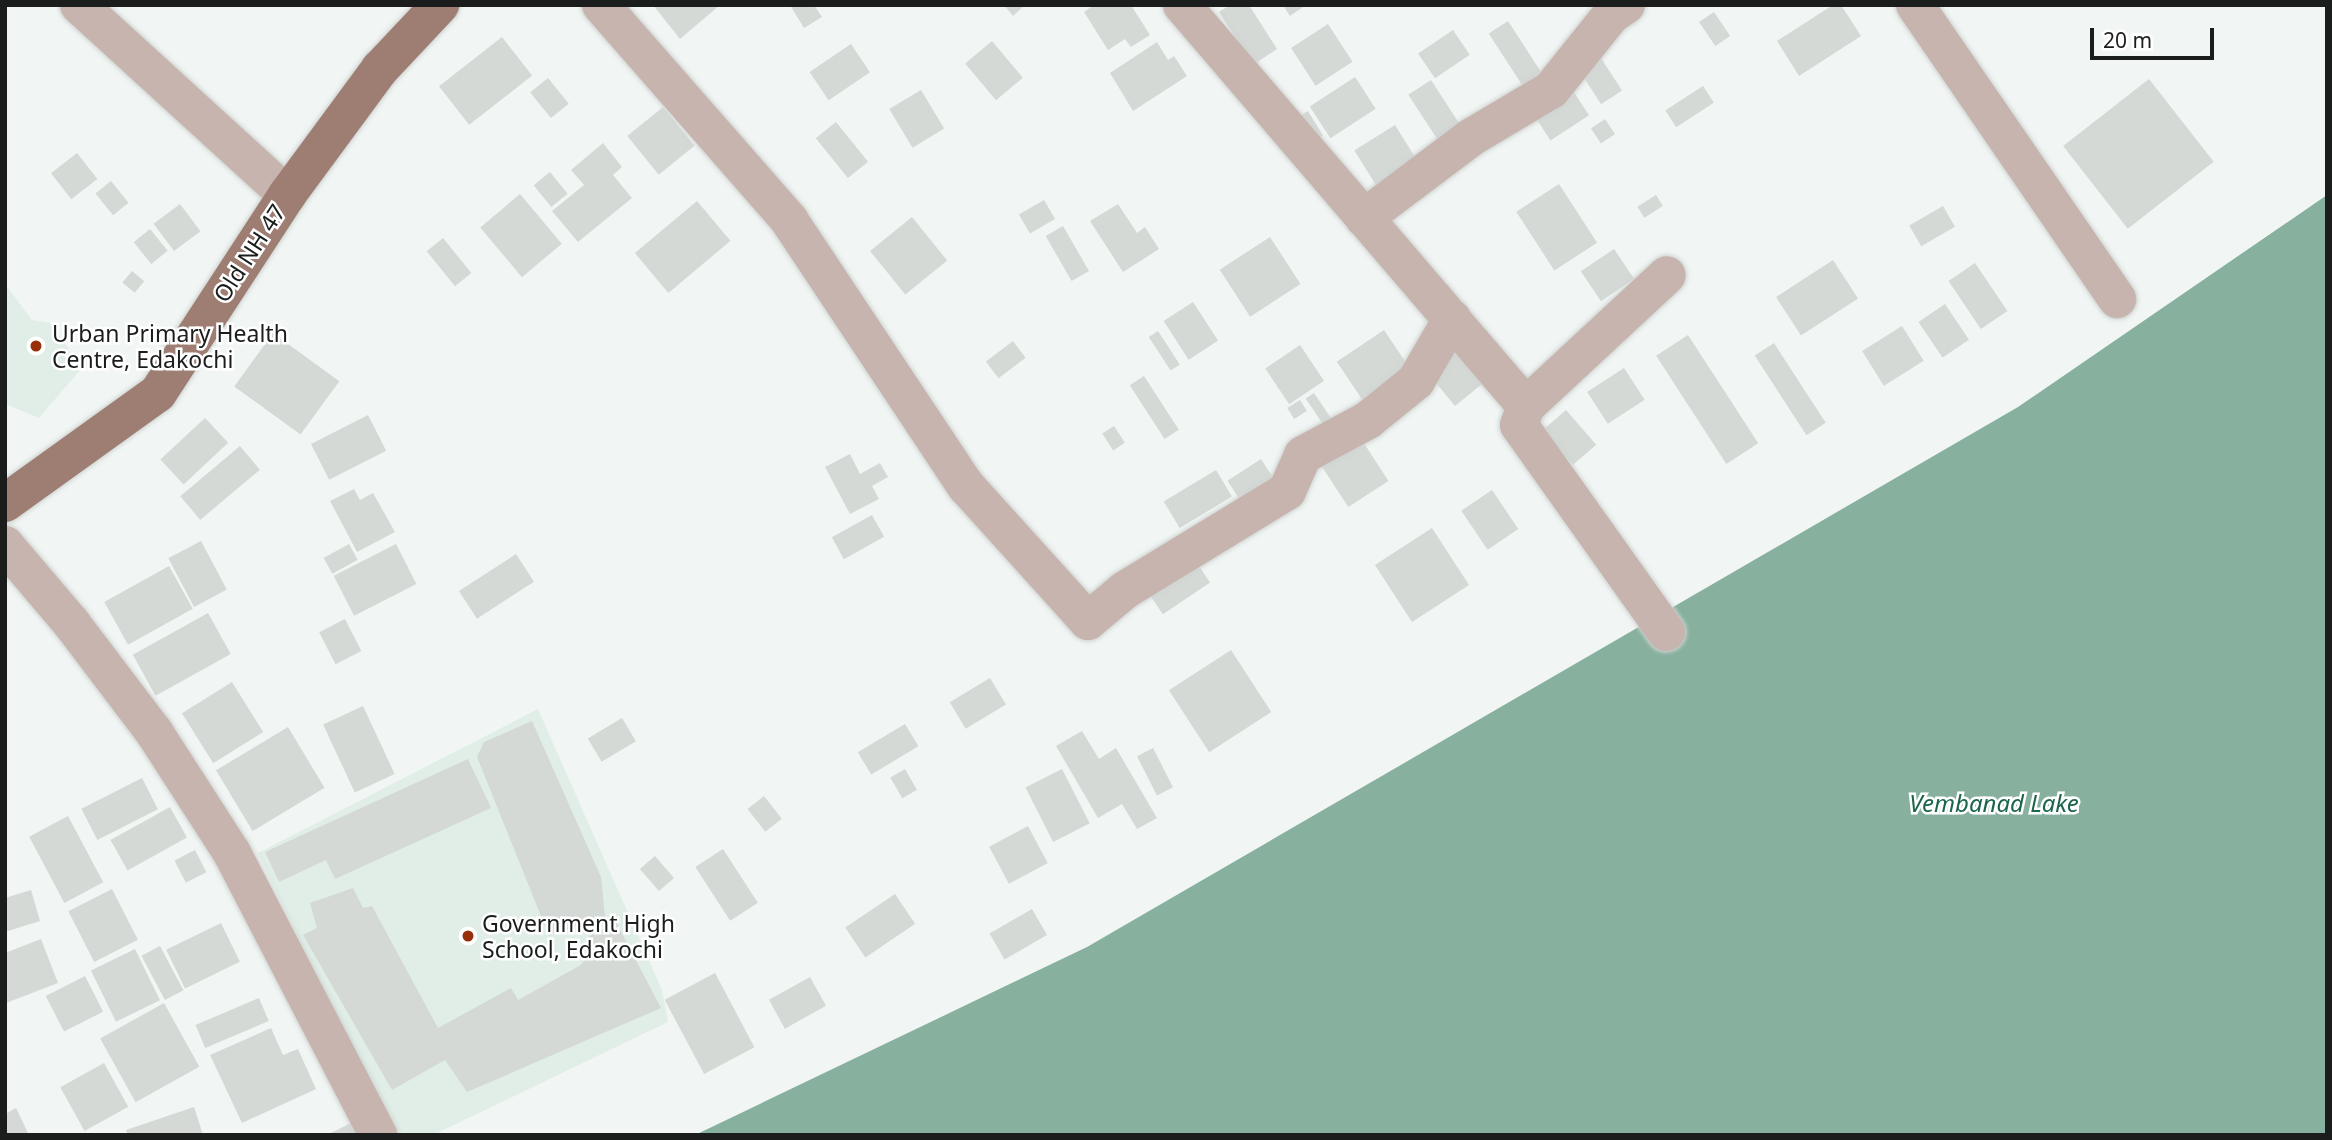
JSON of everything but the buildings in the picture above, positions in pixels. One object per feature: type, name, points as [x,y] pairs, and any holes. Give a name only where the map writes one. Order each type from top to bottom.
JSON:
[{"type":"main road","name":"Old NH 47","points":[[5,503],[158,393],[287,195],[380,69],[440,5]]},
{"type":"street","points":[[79,5],[287,195]]},
{"type":"street","points":[[601,5],[789,220],[966,486],[1088,621],[1125,590],[1287,491],[1303,455],[1368,420],[1416,381],[1452,319]]},
{"type":"street","points":[[1182,5],[1526,406]]},
{"type":"street","points":[[1364,218],[1470,138],[1551,90],[1611,15],[1626,5]]},
{"type":"street","points":[[1915,5],[2117,299]]},
{"type":"street","points":[[1666,632],[1519,425],[1526,406],[1668,275]]},
{"type":"street","points":[[5,545],[72,624],[154,732],[232,853],[378,1135]]},
{"type":"shaded area","name":"Urban Primary Health Centre, Edakochi","points":[[5,284],[32,320],[52,323],[81,369],[39,418],[5,404]]},
{"type":"shaded area","name":"Government High School, Edakochi","points":[[538,709],[662,990],[668,1022],[433,1135],[393,1135],[258,853]]},
{"type":"water","name":"Vembanad Lake","points":[[2327,195],[2327,1135],[695,1135],[1087,947],[2018,407]]},
{"type":"place","name":"Urban Primary Health Centre, Edakochi","points":[[36,346]]},
{"type":"place","name":"Government High School, Edakochi","points":[[468,936]]}]
